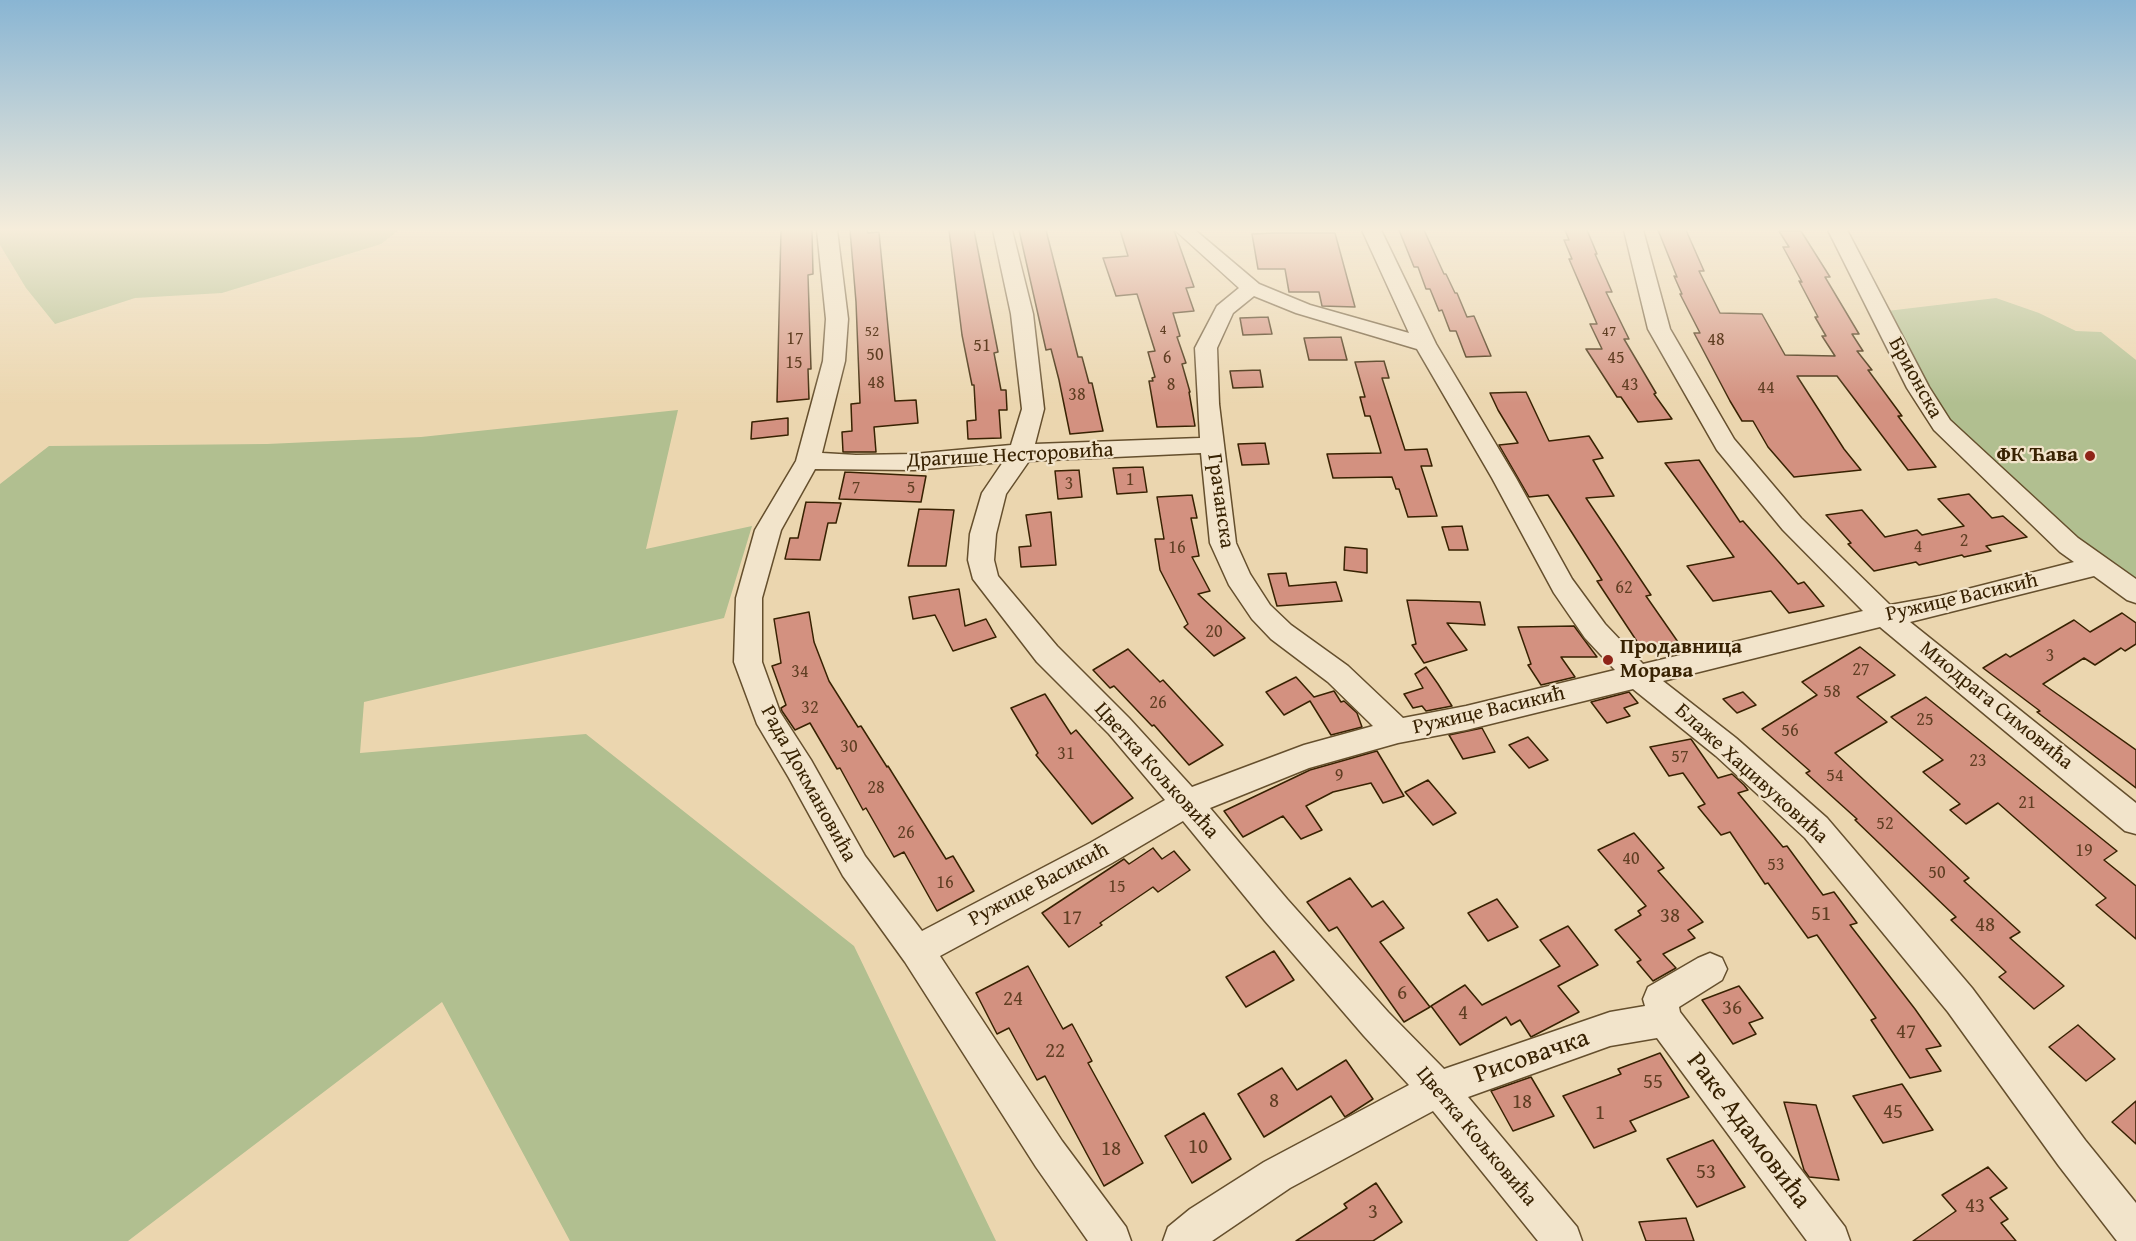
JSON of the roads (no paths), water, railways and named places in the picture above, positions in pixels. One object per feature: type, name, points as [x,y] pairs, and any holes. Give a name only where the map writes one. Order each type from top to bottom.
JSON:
[{"type":"street","name":"Рада Докмановића","points":[[834,288],[837,319],[834,361],[808,461],[768,530],[749,597],[748,662],[767,716],[800,769],[854,867],[917,951],[1049,1154],[1112,1241]]},
{"type":"street","name":"Цветка Кољковића","points":[[1016,288],[1022,314],[1033,409],[1020,455],[994,493],[983,534],[981,560],[986,579],[1047,654],[1119,726],[1376,1024],[1438,1089],[1563,1241]]},
{"type":"street","points":[[1252,288],[1303,309],[1425,344]]},
{"type":"street","name":"Грачанска","points":[[1252,288],[1224,310],[1206,348],[1212,445],[1223,543],[1238,578],[1261,612],[1281,632],[1338,674],[1398,731]]},
{"type":"street","name":"Блаже Хаџивуковића","points":[[1399,288],[1425,344],[1504,478],[1563,586],[1595,631],[1638,677],[1726,747],[1816,828],[1960,1000],[2072,1153],[2136,1234]]},
{"type":"street","name":"Миодрага Симовића","points":[[1648,288],[1659,329],[1725,444],[1792,524],[1885,616],[2136,821]]},
{"type":"street","name":"Брионска","points":[[1867,288],[1918,388],[1941,425],[2069,545],[2136,593]]},
{"type":"street","name":"Драгише Несторовића","points":[[808,461],[891,462],[993,454],[1020,455],[1212,445]]},
{"type":"street","name":"Ружице Васикић","points":[[917,951],[1101,853],[1187,803],[1304,757],[1398,731],[1466,718],[1885,616],[1940,606],[2097,566]]},
{"type":"street","points":[[1665,1020],[1660,999],[1710,969]]},
{"type":"street","name":"Рисовачка","points":[[1182,1241],[1204,1223],[1278,1175],[1438,1089],[1610,1029],[1665,1020]]},
{"type":"street","name":"Раке Адамовића","points":[[1665,1020],[1831,1241]]},
{"type":"place","name":"ФК Ћава","points":[[2090,456]]},
{"type":"place","name":"Продавница Морава","points":[[1608,660]]}]
